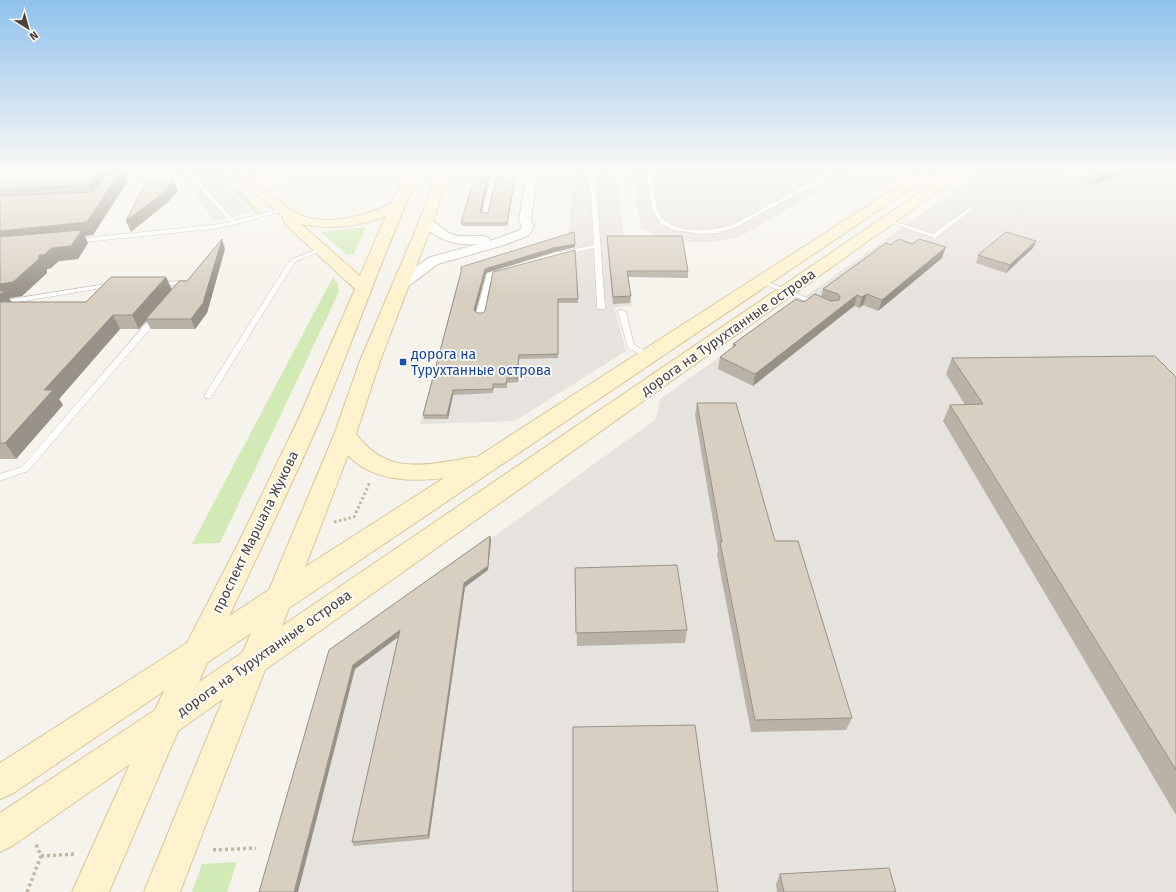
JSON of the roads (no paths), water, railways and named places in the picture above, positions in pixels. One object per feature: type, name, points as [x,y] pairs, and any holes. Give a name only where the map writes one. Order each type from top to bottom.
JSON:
[{"type":"street","points":[[286,212],[310,222],[337,224],[356,222],[385,212]]},
{"type":"street","points":[[286,212],[291,222],[364,288]]},
{"type":"street","name":"проспект Маршала Жукова","points":[[90,892],[196,654],[251,544],[309,420],[395,212]]},
{"type":"street","points":[[162,892],[345,435],[370,361],[430,212]]},
{"type":"street","points":[[402,284],[434,261],[518,236],[525,232],[528,226],[525,220],[526,212]]},
{"type":"street","name":"дорога на Турухтанные острова","points":[[0,782],[869,212]]},
{"type":"street","name":"дорога на Турухтанные острова","points":[[0,834],[254,661],[902,212]]},
{"type":"street","points":[[426,222],[437,232],[449,238],[461,241],[473,241],[501,236],[511,231],[525,220]]},
{"type":"street","points":[[345,435],[364,458],[378,466],[404,472],[437,472],[487,462]]},
{"type":"lane","points":[[224,212],[234,223]]},
{"type":"lane","points":[[70,241],[212,227],[286,212]]},
{"type":"lane","points":[[595,212],[601,307]]},
{"type":"lane","points":[[656,212],[664,224],[675,228],[700,232],[717,232],[734,226],[761,212]]},
{"type":"lane","points":[[888,221],[935,236],[966,212]]},
{"type":"lane","points":[[480,314],[489,274],[543,257],[597,246]]},
{"type":"lane","points":[[208,396],[288,267],[294,260],[321,250]]},
{"type":"lane","points":[[763,282],[825,307]]},
{"type":"lane","points":[[148,284],[185,283],[175,295]]},
{"type":"lane","points":[[0,303],[118,285]]},
{"type":"lane","points":[[0,478],[25,469],[164,307]]},
{"type":"lane","points":[[622,312],[631,346],[650,356]]},
{"type":"place","name":"дорога на Турухтанные острова","points":[[403,362]]}]
